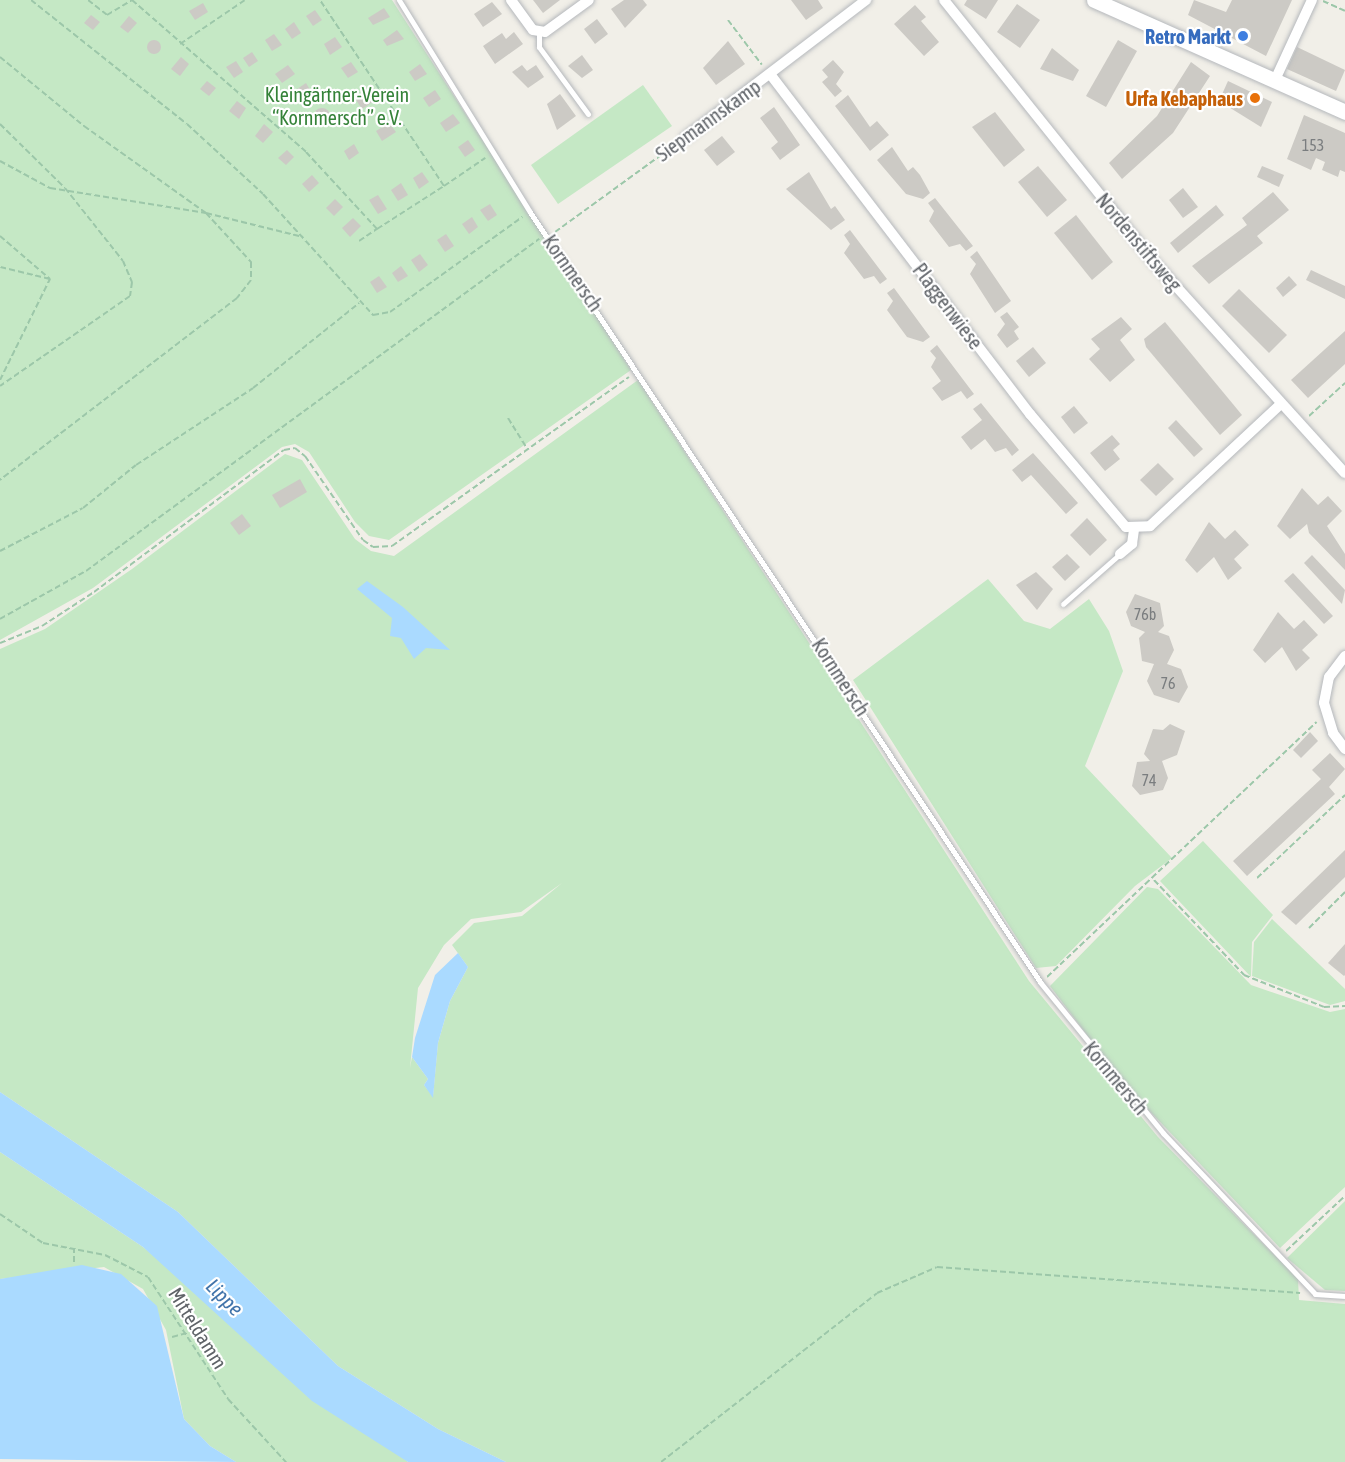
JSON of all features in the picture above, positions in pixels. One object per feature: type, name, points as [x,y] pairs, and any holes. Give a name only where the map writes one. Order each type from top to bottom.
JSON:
[{"type":"main road","points":[[1094,0],[1345,112]]},
{"type":"street","points":[[511,0],[539,32],[550,31],[589,0]]},
{"type":"street","name":"Siepmannskamp","points":[[685,138],[866,0]]},
{"type":"street","name":"Nordenstiftsweg","points":[[944,0],[1155,263],[1345,473]]},
{"type":"street","points":[[1275,80],[1312,0]]},
{"type":"street","name":"Plaggenwiese","points":[[770,74],[1080,477],[1116,520],[1134,530]]},
{"type":"street","points":[[1120,554],[1132,544],[1134,530],[1150,526],[1281,404]]},
{"type":"street","points":[[1345,656],[1328,681],[1326,714],[1345,749]]},
{"type":"lane","name":"Kornmersch","points":[[399,0],[530,212],[639,370],[1040,981],[1163,1133],[1315,1294]]},
{"type":"lane","points":[[539,32],[539,47],[588,114]]},
{"type":"lane","points":[[1063,604],[1120,554]]},
{"type":"lane","points":[[1315,1294],[1345,1296]]},
{"type":"path","points":[[31,0],[187,124],[303,237],[359,303],[373,315],[390,312],[530,212]]},
{"type":"path","points":[[88,0],[107,15],[132,0],[306,152],[376,229]]},
{"type":"path","points":[[180,44],[245,0]]},
{"type":"path","points":[[320,0],[444,186]]},
{"type":"path","points":[[1321,0],[1345,11]]},
{"type":"path","points":[[728,20],[758,61]]},
{"type":"path","points":[[0,57],[84,126],[206,213],[251,262],[251,280],[237,298],[0,480]]},
{"type":"path","points":[[0,124],[64,188],[123,261],[132,282],[130,296],[0,386]]},
{"type":"path","name":"Siepmannskamp","points":[[0,619],[86,571],[531,242],[547,236],[685,138]]},
{"type":"path","points":[[0,160],[50,188],[64,188],[206,213],[303,237]]},
{"type":"path","points":[[359,241],[481,161]]},
{"type":"path","points":[[0,236],[50,279]]},
{"type":"path","points":[[0,267],[50,279]]},
{"type":"path","points":[[0,380],[50,279]]},
{"type":"path","points":[[0,551],[82,508],[136,465],[254,388],[359,303]]},
{"type":"path","points":[[0,643],[42,626],[94,592],[284,450],[295,448],[305,456],[351,526],[363,540],[381,547],[405,537],[639,370]]},
{"type":"path","points":[[1300,424],[1345,383]]},
{"type":"path","points":[[508,418],[528,449]]},
{"type":"path","points":[[1040,981],[1154,880],[1326,714]]},
{"type":"path","points":[[1257,878],[1345,795]]},
{"type":"path","points":[[1154,880],[1244,975],[1324,1007],[1345,1005]]},
{"type":"path","points":[[1309,928],[1345,892]]},
{"type":"path","points":[[1280,1257],[1345,1196]]},
{"type":"path","name":"Mitteldamm","points":[[0,1214],[43,1243],[74,1248],[127,1263],[148,1277],[228,1399],[286,1462]]},
{"type":"path","points":[[74,1248],[74,1262]]},
{"type":"path","points":[[661,1462],[877,1293],[937,1267],[1315,1294]]},
{"type":"path","points":[[172,1337],[186,1333]]},
{"type":"green space","name":"Kleingärtner-Verein “Kornmersch” e.V.","points":[[0,0],[392,0],[631,370],[389,540],[369,536],[355,522],[309,452],[295,444],[282,447],[93,588],[0,640]]},
{"type":"green space","points":[[643,85],[672,126],[558,204],[531,165]]},
{"type":"green space","points":[[638,380],[1029,981],[1158,1137],[1298,1279],[1299,1300],[1345,1304],[1345,1462],[506,1462],[438,1429],[338,1366],[178,1212],[0,1092],[0,649],[45,629],[132,569],[285,454],[302,460],[355,539],[371,551],[394,556]],"holes":[[[562,883],[522,916],[474,923],[452,945],[468,967],[450,1001],[438,1043],[433,1096],[424,1085],[428,1079],[412,1057],[410,1068],[418,988],[444,945],[471,919],[521,912]]]},
{"type":"green space","points":[[988,579],[1024,621],[1050,629],[1089,599],[1109,631],[1123,671],[1085,766],[1172,858],[1135,886],[1056,966],[1036,968],[853,680]]},
{"type":"green space","points":[[1203,841],[1273,915],[1252,942],[1251,977],[1160,881]]},
{"type":"green space","points":[[1147,887],[1158,889],[1251,985],[1330,1012],[1345,1009],[1345,1187],[1280,1248],[1124,1084],[1050,986]]},
{"type":"green space","points":[[1272,919],[1345,989],[1345,1001],[1330,1005],[1252,976],[1254,942]]},
{"type":"green space","points":[[0,1152],[143,1247],[408,1462],[236,1462],[210,1446],[184,1419],[166,1330],[143,1289],[104,1267],[0,1279]]},
{"type":"green space","points":[[1345,1201],[1345,1291],[1325,1290],[1287,1258]]},
{"type":"water","points":[[367,581],[403,607],[450,650],[426,648],[414,659],[401,638],[390,636],[392,618],[357,589]]},
{"type":"water","points":[[458,953],[468,967],[450,1001],[438,1043],[433,1098],[424,1085],[428,1079],[412,1057],[415,1038],[435,975]]},
{"type":"water","name":"Lippe","points":[[0,1092],[178,1212],[338,1366],[438,1429],[506,1462],[408,1462],[312,1401],[143,1247],[0,1152]]},
{"type":"water","points":[[82,1265],[121,1274],[157,1306],[184,1419],[210,1446],[236,1462],[0,1459],[0,1279]]},
{"type":"building","points":[[533,0],[560,0],[543,13]]},
{"type":"building","points":[[624,0],[643,0],[647,5],[625,28],[611,9]]},
{"type":"building","points":[[791,0],[818,0],[823,8],[806,20]]},
{"type":"building","points":[[967,0],[998,0],[986,19],[964,5]]},
{"type":"building","points":[[1194,0],[1226,12],[1232,0],[1292,0],[1266,56],[1188,15]]},
{"type":"building","points":[[492,2],[502,14],[483,27],[474,14]]},
{"type":"building","points":[[203,3],[208,12],[195,20],[189,11]]},
{"type":"building","points":[[1017,4],[1040,20],[1020,48],[997,32]]},
{"type":"building","points":[[915,5],[926,17],[921,21],[939,42],[924,56],[894,24]]},
{"type":"building","points":[[384,8],[390,17],[373,25],[368,18]]},
{"type":"building","points":[[315,10],[322,20],[313,26],[306,16]]},
{"type":"building","points":[[91,15],[100,22],[93,30],[84,23]]},
{"type":"building","points":[[129,16],[137,23],[128,33],[120,27]]},
{"type":"building","points":[[597,19],[608,34],[595,44],[584,29]]},
{"type":"building","points":[[294,22],[301,33],[292,39],[285,29]]},
{"type":"building","points":[[397,30],[404,39],[387,46],[383,40]]},
{"type":"building","points":[[514,32],[523,44],[495,64],[483,46],[502,33],[506,39]]},
{"type":"building","points":[[274,34],[282,45],[272,51],[265,40]]},
{"type":"building","points":[[335,37],[342,47],[330,55],[324,44]]},
{"type":"building","points":[[151,40],[157,40],[161,47],[157,54],[151,54],[147,50],[147,44]]},
{"type":"building","points":[[1118,40],[1137,51],[1106,107],[1086,96]]},
{"type":"building","points":[[728,41],[745,64],[716,85],[703,68]]},
{"type":"building","points":[[1297,47],[1345,70],[1336,91],[1287,69]]},
{"type":"building","points":[[1052,48],[1079,70],[1073,81],[1040,69]]},
{"type":"building","points":[[252,52],[258,61],[249,67],[243,58]]},
{"type":"building","points":[[582,55],[593,70],[582,78],[568,66]]},
{"type":"building","points":[[181,57],[189,64],[180,76],[171,69]]},
{"type":"building","points":[[833,60],[844,72],[836,84],[842,91],[835,97],[822,82],[828,77],[822,70]]},
{"type":"building","points":[[236,61],[243,72],[234,78],[226,67]]},
{"type":"building","points":[[351,62],[358,72],[348,78],[341,68]]},
{"type":"building","points":[[1191,62],[1210,76],[1173,133],[1122,179],[1109,163],[1157,116]]},
{"type":"building","points":[[420,64],[427,74],[415,81],[409,72]]},
{"type":"building","points":[[288,65],[295,74],[282,83],[275,74]]},
{"type":"building","points":[[522,65],[527,71],[536,65],[544,77],[528,88],[512,72]]},
{"type":"building","points":[[207,81],[216,88],[209,96],[200,89]]},
{"type":"building","points":[[1228,81],[1272,102],[1261,127],[1219,101]]},
{"type":"building","points":[[306,83],[312,93],[300,100],[294,91]]},
{"type":"building","points":[[435,90],[441,99],[429,107],[423,98]]},
{"type":"building","points":[[369,92],[374,101],[362,109],[356,100]]},
{"type":"building","points":[[560,94],[576,116],[557,130],[547,104]]},
{"type":"building","points":[[848,95],[870,127],[877,121],[889,135],[870,151],[835,106]]},
{"type":"building","points":[[237,101],[246,108],[239,119],[229,111]]},
{"type":"building","points":[[774,107],[800,145],[780,160],[771,148],[778,142],[760,118]]},
{"type":"building","points":[[322,108],[330,116],[322,124],[314,116]]},
{"type":"building","points":[[995,112],[1025,150],[1004,167],[972,127]]},
{"type":"building","points":[[453,114],[460,123],[446,132],[440,123]]},
{"type":"building","points":[[1304,115],[1345,133],[1345,172],[1340,170],[1338,177],[1322,170],[1325,162],[1316,158],[1311,170],[1287,159]]},
{"type":"building","points":[[389,123],[396,132],[382,141],[376,131]]},
{"type":"building","points":[[264,124],[273,132],[263,143],[255,136]]},
{"type":"building","points":[[722,136],[735,152],[717,166],[704,150]]},
{"type":"building","points":[[468,140],[475,150],[465,157],[458,147]]},
{"type":"building","points":[[354,144],[359,153],[349,160],[344,151]]},
{"type":"building","points":[[892,147],[908,171],[913,167],[920,175],[930,193],[923,199],[906,194],[877,160]]},
{"type":"building","points":[[287,150],[294,157],[286,165],[278,158]]},
{"type":"building","points":[[1038,166],[1067,200],[1047,217],[1018,182]]},
{"type":"building","points":[[1262,166],[1284,175],[1279,187],[1257,177]]},
{"type":"building","points":[[422,172],[429,182],[419,189],[413,178]]},
{"type":"building","points":[[809,172],[831,209],[835,206],[845,220],[831,230],[786,189]]},
{"type":"building","points":[[312,175],[319,183],[309,192],[302,184]]},
{"type":"building","points":[[401,183],[408,195],[398,201],[391,190]]},
{"type":"building","points":[[1183,188],[1198,207],[1183,218],[1169,200]]},
{"type":"building","points":[[1273,192],[1289,210],[1257,236],[1263,243],[1209,284],[1192,266],[1247,225],[1242,218]]},
{"type":"building","points":[[378,195],[387,209],[378,214],[369,200]]},
{"type":"building","points":[[935,198],[973,246],[966,251],[960,244],[949,247],[929,221],[934,211],[928,203]]},
{"type":"building","points":[[335,199],[343,207],[334,216],[326,208]]},
{"type":"building","points":[[490,204],[497,215],[488,221],[480,210]]},
{"type":"building","points":[[1216,205],[1224,215],[1178,253],[1170,243]]},
{"type":"building","points":[[1076,215],[1113,262],[1092,280],[1054,233]]},
{"type":"building","points":[[472,217],[478,227],[469,234],[462,224]]},
{"type":"building","points":[[353,218],[361,226],[350,237],[342,228]]},
{"type":"building","points":[[850,230],[887,279],[880,284],[874,276],[864,279],[844,253],[850,244],[844,235]]},
{"type":"building","points":[[446,234],[454,246],[445,252],[437,240]]},
{"type":"building","points":[[977,251],[1011,301],[995,313],[970,274],[976,264],[970,257]]},
{"type":"building","points":[[420,254],[428,265],[419,272],[411,260]]},
{"type":"building","points":[[401,266],[408,276],[398,282],[392,273]]},
{"type":"building","points":[[1311,270],[1345,286],[1345,299],[1306,280]]},
{"type":"building","points":[[379,276],[387,287],[377,293],[370,282]]},
{"type":"building","points":[[1289,276],[1297,285],[1283,297],[1276,288]]},
{"type":"building","points":[[894,288],[930,337],[923,342],[907,337],[887,310],[893,301],[887,293]]},
{"type":"building","points":[[1239,289],[1287,335],[1269,353],[1222,306]]},
{"type":"building","points":[[1007,312],[1019,327],[1014,331],[1019,339],[1007,348],[997,335],[1005,324],[1000,317]]},
{"type":"building","points":[[1121,317],[1132,329],[1120,340],[1135,360],[1110,382],[1089,359],[1100,349],[1091,339]]},
{"type":"building","points":[[1165,322],[1242,415],[1220,435],[1146,347],[1144,339]]},
{"type":"building","points":[[1345,331],[1345,364],[1308,398],[1291,380]]},
{"type":"building","points":[[937,345],[974,394],[967,399],[961,391],[942,401],[932,388],[941,381],[931,367],[936,358],[930,351]]},
{"type":"building","points":[[1033,347],[1046,363],[1029,377],[1016,361]]},
{"type":"building","points":[[981,403],[1019,450],[1012,456],[1006,448],[995,452],[985,439],[971,450],[961,437],[982,420],[973,409]]},
{"type":"building","points":[[1074,406],[1088,423],[1074,434],[1061,417]]},
{"type":"building","points":[[1176,420],[1203,449],[1194,457],[1168,428]]},
{"type":"building","points":[[1112,435],[1120,444],[1113,450],[1120,459],[1105,471],[1090,453]]},
{"type":"building","points":[[1033,453],[1078,503],[1066,514],[1031,475],[1022,482],[1012,470]]},
{"type":"building","points":[[1158,463],[1174,479],[1156,496],[1140,480]]},
{"type":"building","points":[[300,479],[307,492],[280,508],[272,495]]},
{"type":"building","points":[[1302,488],[1318,505],[1328,496],[1342,511],[1327,526],[1345,554],[1345,570],[1309,533],[1307,524],[1290,539],[1277,526]]},
{"type":"building","points":[[242,514],[251,526],[239,535],[230,523]]},
{"type":"building","points":[[1087,518],[1107,540],[1090,556],[1070,535]]},
{"type":"building","points":[[1209,522],[1225,539],[1235,530],[1249,545],[1234,559],[1242,568],[1228,580],[1214,557],[1197,573],[1185,560]]},
{"type":"building","points":[[1067,554],[1080,567],[1065,581],[1052,567]]},
{"type":"building","points":[[1312,555],[1345,590],[1342,604],[1304,563]]},
{"type":"building","points":[[1036,572],[1053,589],[1037,610],[1016,585]]},
{"type":"building","points":[[1293,573],[1333,616],[1324,624],[1284,581]]},
{"type":"building","points":[[1135,594],[1160,603],[1164,626],[1158,632],[1169,636],[1174,650],[1167,664],[1181,669],[1188,687],[1179,703],[1154,695],[1147,681],[1154,664],[1142,661],[1139,638],[1145,632],[1131,626],[1126,612]]},
{"type":"building","points":[[1278,612],[1294,629],[1304,620],[1318,635],[1302,650],[1310,658],[1296,671],[1282,647],[1265,663],[1253,650]]},
{"type":"building","points":[[1170,724],[1185,731],[1177,755],[1162,761],[1168,778],[1163,790],[1140,795],[1132,786],[1137,762],[1150,761],[1144,754],[1153,729],[1163,730]]},
{"type":"building","points":[[1310,732],[1318,741],[1301,758],[1293,750]]},
{"type":"building","points":[[1330,753],[1345,769],[1329,787],[1335,794],[1247,876],[1233,861],[1321,779],[1312,770]]},
{"type":"building","points":[[1345,850],[1345,877],[1296,925],[1281,912]]},
{"type":"building","points":[[1345,944],[1345,975],[1344,976],[1328,963]]},
{"type":"place","name":"Retro Markt","points":[[1243,36]]},
{"type":"place","name":"Urfa Kebaphaus","points":[[1255,98]]}]
